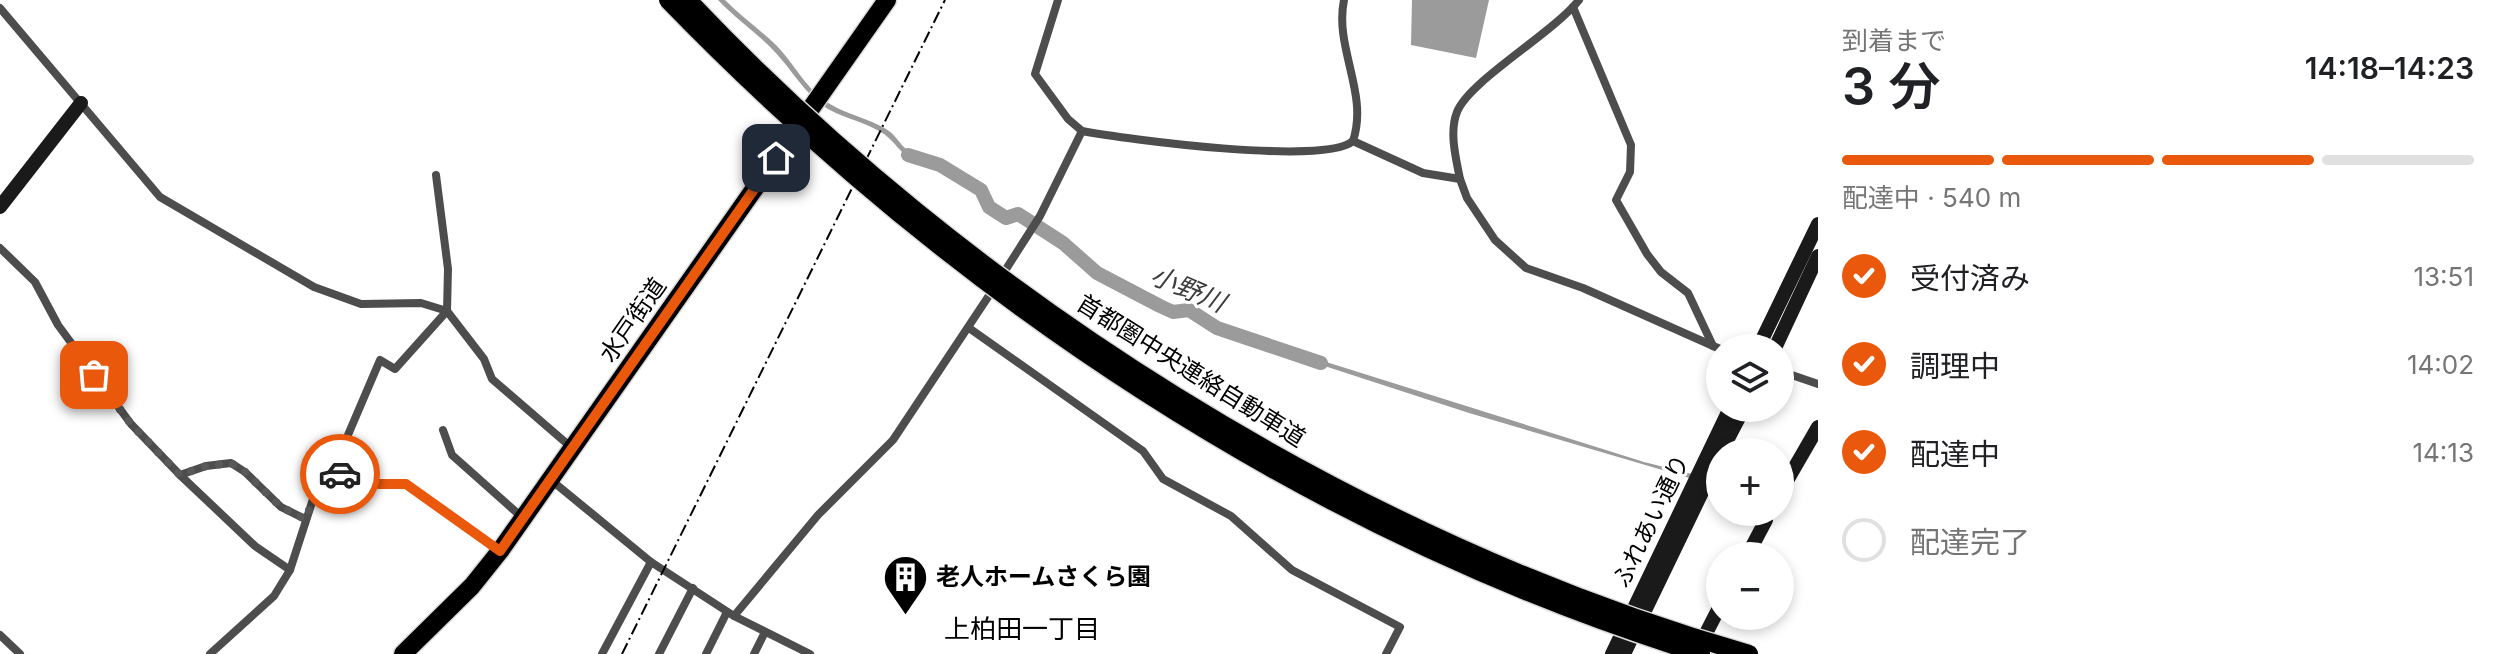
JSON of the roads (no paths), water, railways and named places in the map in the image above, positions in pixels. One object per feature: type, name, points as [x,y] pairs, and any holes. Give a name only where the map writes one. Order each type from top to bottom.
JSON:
[{"type":"highway","name":"首都圏中央連絡自動車道","points":[[668,0],[732,66],[881,201],[1051,331],[1153,398],[1292,479],[1430,548],[1546,599],[1701,654]]},
{"type":"highway","name":"首都圏中央連絡自動車道","points":[[688,0],[758,71],[892,191],[972,255],[1159,385],[1349,493],[1451,542],[1611,607],[1749,654]]},
{"type":"highway","name":"水戸街道","points":[[403,654],[472,586],[524,519],[887,0]]},
{"type":"street","points":[[1058,0],[1035,74],[1068,119],[1082,131],[1261,151],[1331,150],[1353,141],[1423,173],[1460,179]]},
{"type":"street","points":[[1344,0],[1344,41],[1360,112],[1353,141]]},
{"type":"street","points":[[1706,343],[1583,288],[1526,268],[1495,240],[1467,198],[1460,179],[1454,124],[1465,98],[1550,31],[1576,4],[1631,145],[1630,172],[1616,200],[1647,254],[1661,272],[1688,293],[1710,334]]},
{"type":"street","points":[[0,8],[160,197],[275,267],[314,287],[361,304],[421,303],[447,311],[484,359],[492,379],[573,449]]},
{"type":"street","points":[[0,207],[81,103]]},
{"type":"street","points":[[706,654],[730,614],[818,515],[893,440],[1040,216],[1082,131]]},
{"type":"street","points":[[210,654],[274,596],[290,570],[305,519],[327,471],[339,456],[380,360],[395,369],[447,311],[448,269],[436,175]]},
{"type":"street","points":[[1765,334],[1818,224]]},
{"type":"street","points":[[0,248],[35,282],[58,325],[131,424],[255,546],[290,570]]},
{"type":"street","points":[[1782,334],[1818,256]]},
{"type":"street","points":[[969,328],[1143,451],[1163,479],[1231,516],[1292,570],[1400,627],[1386,654]]},
{"type":"street","points":[[1794,376],[1818,384]]},
{"type":"street","points":[[1794,468],[1818,427]]},
{"type":"street","points":[[443,430],[452,455],[524,519]]},
{"type":"street","points":[[180,475],[206,466],[231,463],[245,472],[281,507],[305,519]]},
{"type":"street","name":"ふれあい通り","points":[[1624,654],[1706,469]]},
{"type":"street","points":[[327,471],[379,484],[406,484],[500,551]]},
{"type":"street","points":[[551,480],[651,562],[730,614],[807,653]]},
{"type":"street","name":"ふれあい通り","points":[[1612,654],[1694,496]]},
{"type":"street","points":[[602,654],[651,562]]},
{"type":"street","points":[[659,654],[693,588]]},
{"type":"street","points":[[1695,654],[1708,630]]},
{"type":"street","points":[[754,654],[765,632]]},
{"type":"street","points":[[0,635],[20,654]]},
{"type":"waterway","name":"小野川","points":[[908,155],[940,165],[981,190],[989,207],[1006,218],[1018,214],[1063,243],[1097,273],[1160,306],[1173,312],[1189,310],[1217,328],[1321,363]]},
{"type":"railway","points":[[622,654],[945,0]]},
{"type":"place","name":"老人ホームさくら園","points":[[905,616]]},
{"type":"district","name":"上柏田一丁目","points":[[1022,629]]}]
